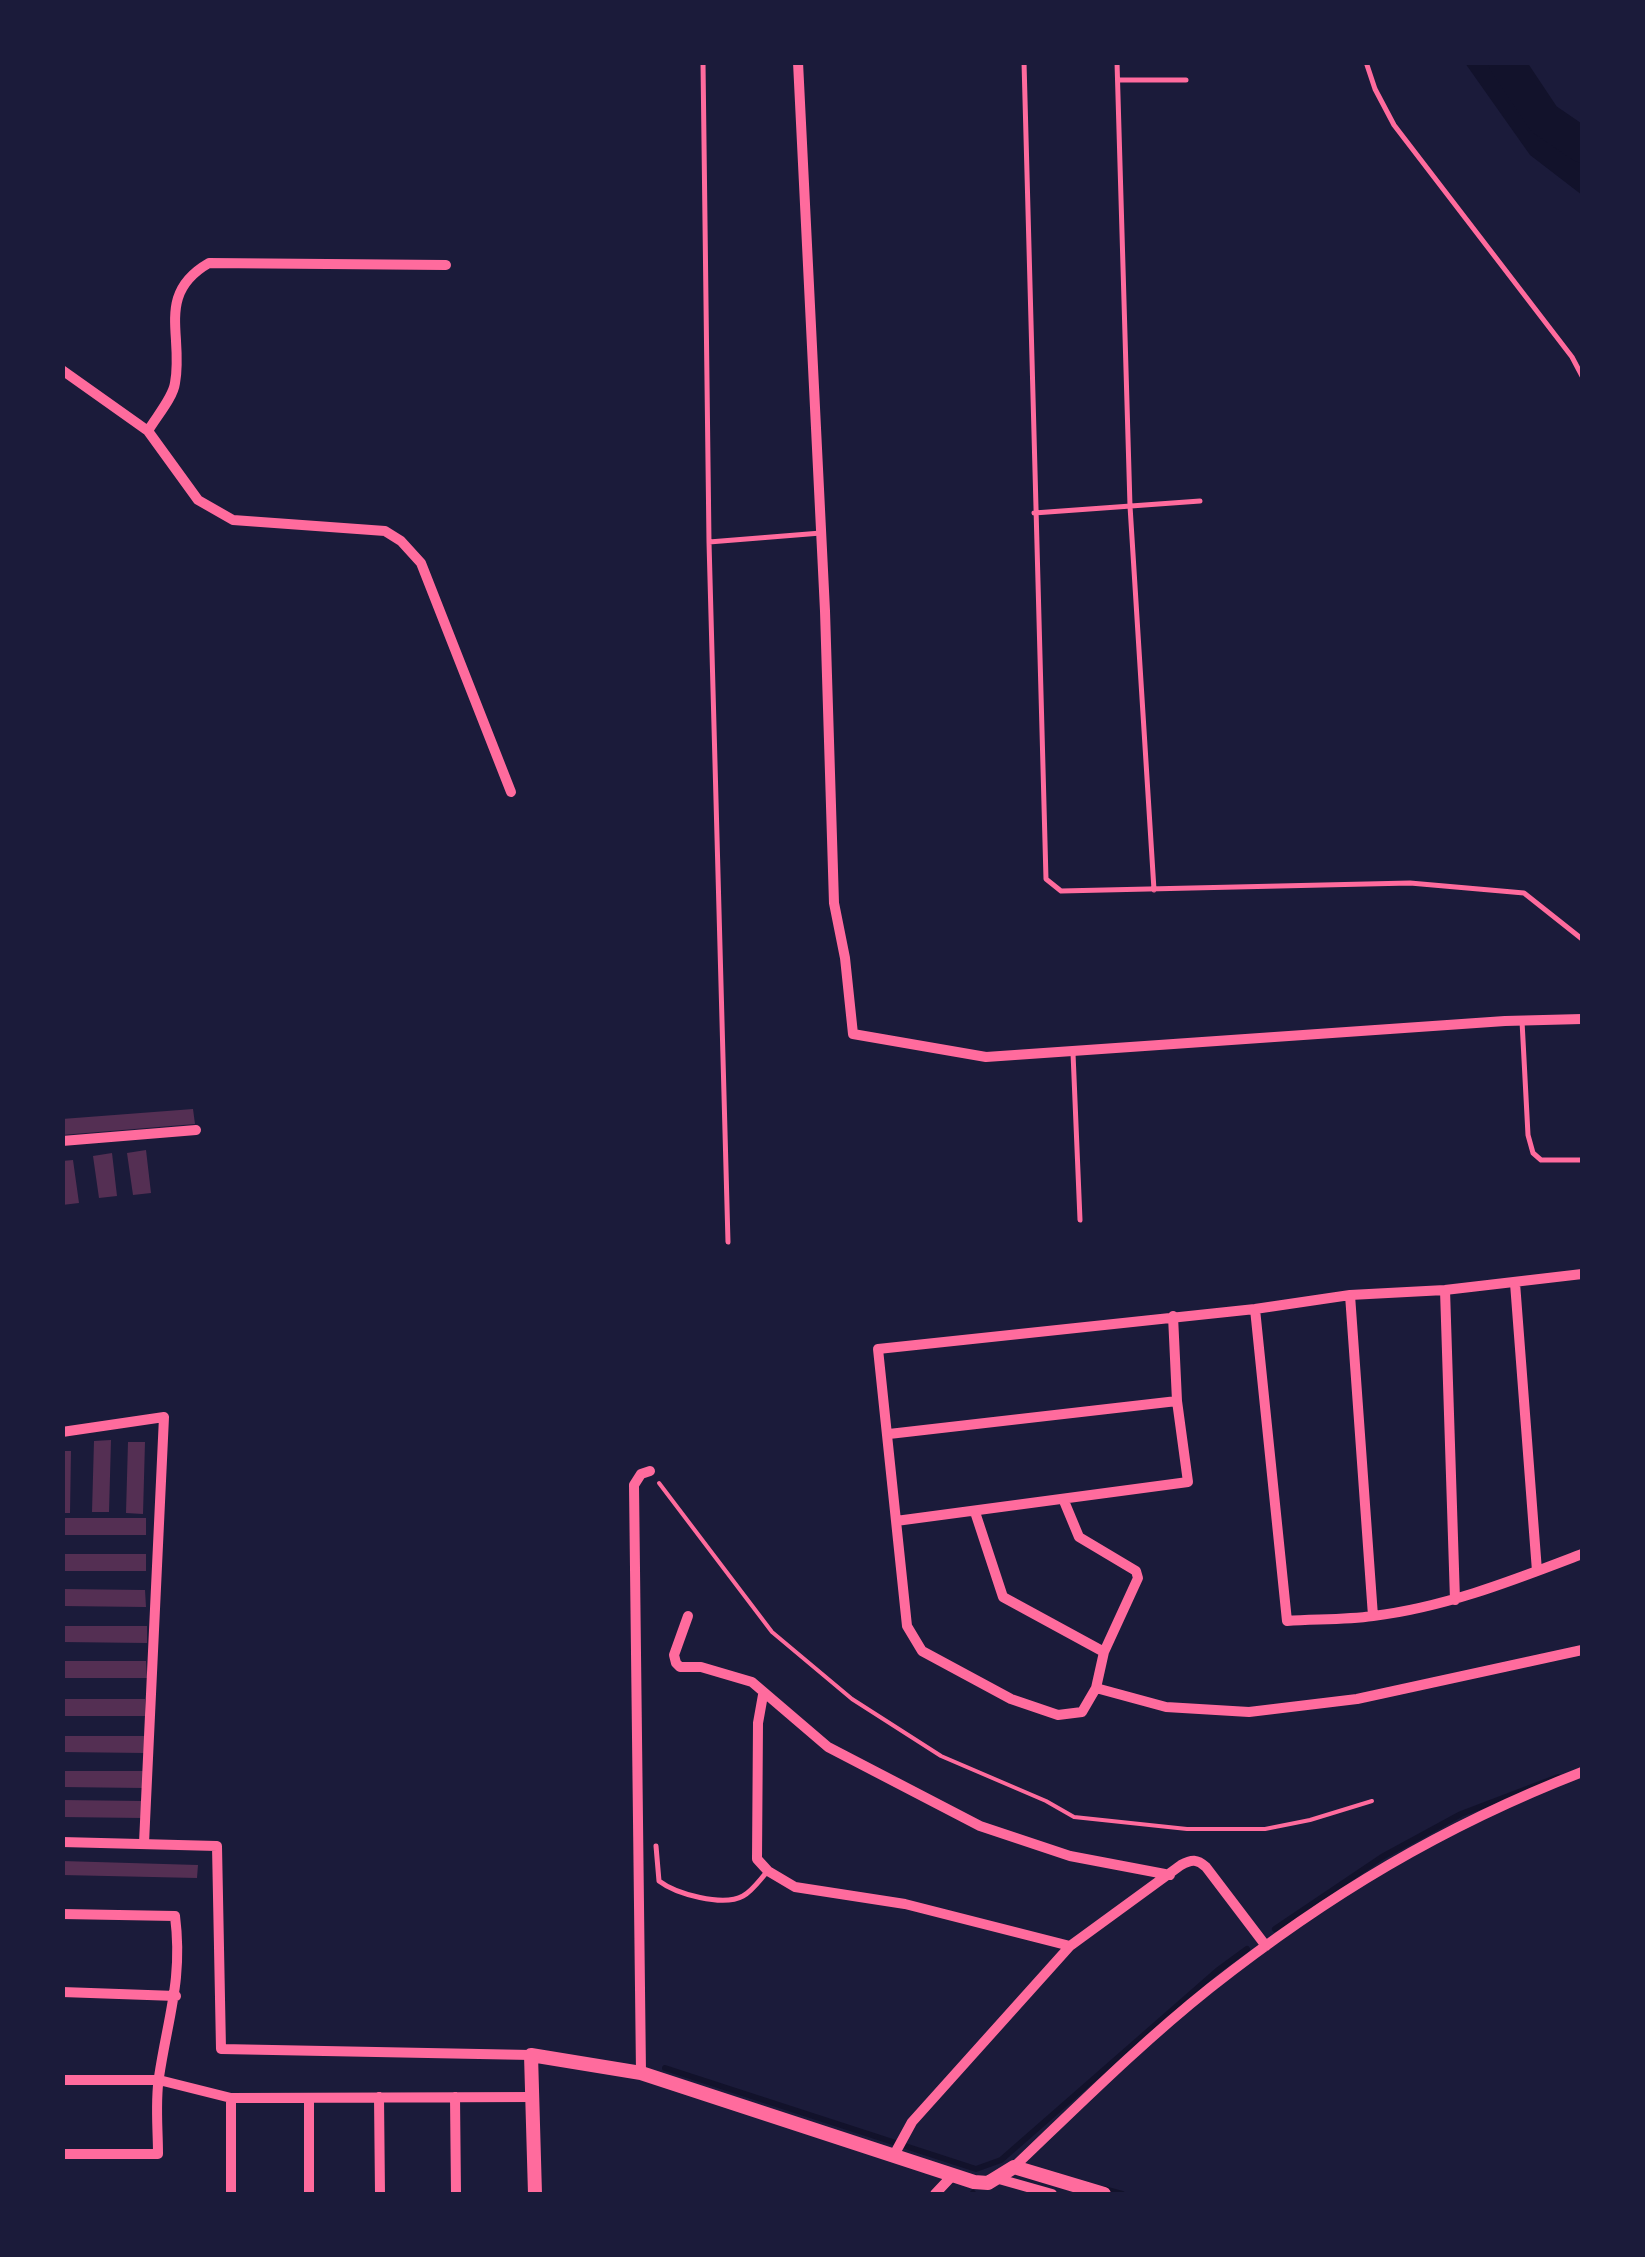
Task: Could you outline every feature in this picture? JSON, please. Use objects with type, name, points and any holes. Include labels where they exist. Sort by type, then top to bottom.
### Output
[{"type":"street","points":[[798,62],[834,903],[853,1034],[986,1057],[1582,1019]]},
{"type":"street","points":[[148,431],[176,385],[176,298],[192,273],[209,263],[446,265]]},
{"type":"street","points":[[62,370],[148,431],[198,500],[233,520],[386,531],[401,541],[421,563],[510,792]]},
{"type":"street","points":[[62,1140],[196,1130]]},
{"type":"street","points":[[1064,1501],[1079,1537],[1136,1572],[1138,1578],[1104,1652],[1096,1688],[1082,1712],[1058,1715],[1010,1699],[922,1651],[908,1626],[878,1349],[1255,1310],[1350,1295],[1445,1290],[1582,1274]]},
{"type":"street","points":[[1514,1282],[1537,1571]]},
{"type":"street","points":[[1445,1290],[1456,1600]]},
{"type":"street","points":[[1350,1295],[1373,1616]]},
{"type":"street","points":[[1255,1310],[1287,1621],[1373,1616],[1456,1600],[1582,1554]]},
{"type":"street","points":[[896,1520],[1188,1482],[1177,1401],[1173,1316]]},
{"type":"street","points":[[889,1434],[1177,1401]]},
{"type":"street","points":[[62,1432],[164,1417],[144,1843]]},
{"type":"street","points":[[641,2073],[634,1485],[641,1474],[650,1471]]},
{"type":"street","points":[[975,1512],[1003,1597],[1104,1652]]},
{"type":"street","points":[[688,1616],[674,1655],[680,1667],[729,1673],[752,1682],[828,1747],[980,1826],[1070,1856],[1170,1874]]},
{"type":"street","points":[[1096,1688],[1166,1707],[1249,1712],[1357,1699],[1582,1650]]},
{"type":"street","points":[[763,1695],[758,1723],[757,1858],[768,1871],[795,1886],[905,1904],[1070,1946]]},
{"type":"street","points":[[62,1842],[217,1846],[221,2049],[531,2055],[641,2073],[952,2176],[988,2183],[1014,2167],[1181,2013],[1337,1896],[1430,1839],[1492,1808],[1582,1772]]},
{"type":"street","points":[[894,2156],[912,2122],[1070,1946],[1190,1860],[1198,1860],[1266,1946]]},
{"type":"street","points":[[62,1914],[175,1916],[180,1952],[176,1996],[158,2080],[158,2154],[62,2154]]},
{"type":"street","points":[[62,1992],[176,1996]]},
{"type":"street","points":[[531,2055],[535,2194]]},
{"type":"street","points":[[62,2080],[158,2080],[231,2098],[534,2097]]},
{"type":"street","points":[[379,2097],[380,2194]]},
{"type":"street","points":[[455,2097],[456,2194]]},
{"type":"street","points":[[231,2098],[231,2194]]},
{"type":"street","points":[[308,2098],[308,2194]]},
{"type":"street","points":[[1014,2167],[1104,2194]]},
{"type":"street","points":[[936,2194],[952,2176]]},
{"type":"street","points":[[999,2178],[1052,2194]]},
{"type":"lane","points":[[703,62],[708,542],[728,1242]]},
{"type":"lane","points":[[1024,62],[1046,880],[1060,890],[1410,883],[1524,893],[1582,940]]},
{"type":"lane","points":[[1117,62],[1130,506],[1154,890]]},
{"type":"lane","points":[[1366,62],[1394,125],[1572,357],[1582,376]]},
{"type":"lane","points":[[1118,80],[1186,80]]},
{"type":"lane","points":[[1034,512],[1200,501]]},
{"type":"lane","points":[[708,542],[821,533]]},
{"type":"lane","points":[[1522,1021],[1528,1134],[1533,1153],[1541,1160],[1582,1160]]},
{"type":"lane","points":[[1073,1052],[1080,1220]]},
{"type":"lane","points":[[656,1846],[659,1881],[670,1889],[726,1900],[741,1898],[768,1871]]},
{"type":"path","points":[[650,1471],[772,1632],[852,1699],[942,1756],[1074,1817],[1187,1829],[1265,1829],[1372,1801]]},
{"type":"shaded area","points":[[1465,63],[1503,63],[1529,101],[1582,147],[1582,195],[1530,155]]},
{"type":"building","points":[[193,1109],[195,1124],[62,1135],[62,1119]]},
{"type":"building","points":[[146,1150],[151,1193],[133,1195],[127,1153]]},
{"type":"building","points":[[112,1153],[117,1196],[99,1198],[93,1156]]},
{"type":"building","points":[[73,1160],[79,1203],[62,1205],[62,1161]]},
{"type":"building","points":[[111,1440],[109,1512],[92,1512],[94,1441]]},
{"type":"building","points":[[128,1442],[145,1442],[143,1514],[126,1513]]},
{"type":"building","points":[[62,1451],[71,1451],[70,1513],[62,1513]]},
{"type":"building","points":[[62,1518],[146,1518],[146,1535],[62,1535]]},
{"type":"building","points":[[62,1554],[146,1554],[146,1571],[62,1571]]},
{"type":"building","points":[[62,1589],[145,1590],[146,1607],[62,1606]]},
{"type":"building","points":[[62,1626],[147,1626],[147,1643],[62,1642]]},
{"type":"building","points":[[62,1661],[146,1661],[147,1678],[62,1678]]},
{"type":"building","points":[[62,1699],[145,1699],[145,1716],[62,1716]]},
{"type":"building","points":[[62,1736],[145,1736],[145,1753],[62,1752]]},
{"type":"building","points":[[62,1771],[143,1771],[143,1788],[62,1787]]},
{"type":"building","points":[[62,1800],[142,1801],[142,1818],[62,1817]]},
{"type":"building","points":[[62,1861],[198,1865],[197,1878],[62,1875]]},
{"type":"waterway","points":[[1506,62],[1544,119],[1582,145]]},
{"type":"waterway","points":[[1275,1929],[1382,1857],[1461,1814],[1558,1777]]},
{"type":"waterway","points":[[665,2068],[976,2169],[1001,2160],[1247,1949]]},
{"type":"waterway","points":[[1104,2189],[1122,2194]]}]
